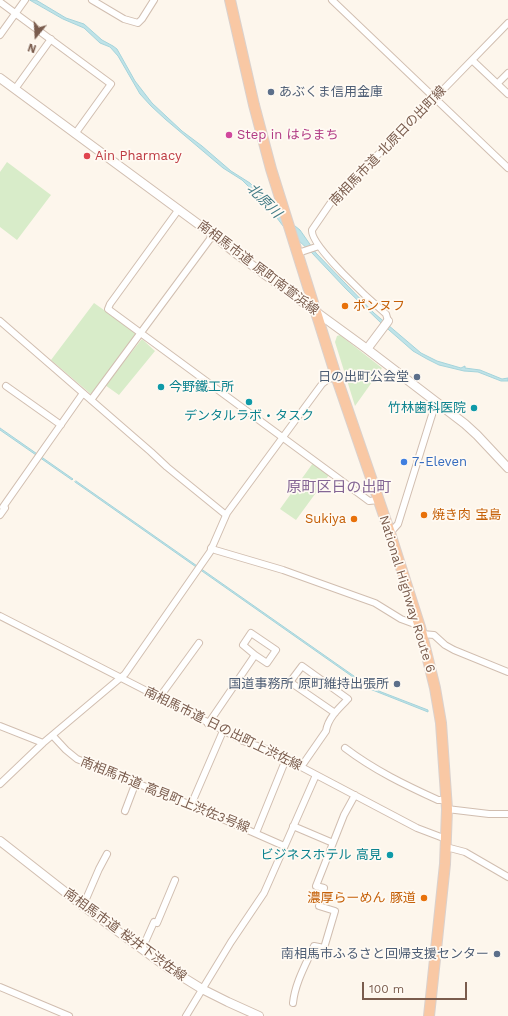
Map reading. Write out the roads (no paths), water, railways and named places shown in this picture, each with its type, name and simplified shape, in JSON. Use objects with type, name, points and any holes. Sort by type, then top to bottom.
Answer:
[{"type":"highway","name":"National Highway Route 6","points":[[230,0],[254,105],[271,169],[336,376],[379,500],[421,630],[435,688],[441,723],[447,804],[446,843],[429,1016]]},
{"type":"street","points":[[0,35],[25,0]]},
{"type":"street","points":[[92,0],[124,19],[138,23],[154,0]]},
{"type":"street","points":[[332,0],[508,168]]},
{"type":"street","points":[[0,2],[111,84],[75,134]]},
{"type":"street","name":"南相馬市道 北原日の出町線","points":[[367,349],[388,321],[386,314],[317,247],[312,230],[334,198],[436,98],[508,23]]},
{"type":"street","points":[[15,89],[51,39]]},
{"type":"street","points":[[472,60],[508,94]]},
{"type":"street","points":[[498,83],[508,73]]},
{"type":"street","name":"南相馬市道 原町南萱浜線","points":[[0,78],[367,349],[473,430],[508,468]]},
{"type":"street","points":[[179,210],[110,304],[108,309],[364,498],[369,501],[379,500]]},
{"type":"street","points":[[91,400],[213,235]]},
{"type":"street","points":[[296,249],[308,250],[317,247]]},
{"type":"street","points":[[0,321],[167,467],[226,515]]},
{"type":"street","points":[[0,784],[43,743],[125,674],[211,548],[226,515],[322,384],[336,376]]},
{"type":"street","points":[[6,386],[61,425]]},
{"type":"street","points":[[0,515],[5,508],[3,507],[81,396],[84,394]]},
{"type":"street","points":[[390,533],[398,524],[436,402]]},
{"type":"street","points":[[211,548],[283,570],[375,603],[421,630],[434,635],[445,646],[508,672]]},
{"type":"street","name":"南相馬市道 日の出町上渋佐線","points":[[0,616],[242,741],[269,750],[469,854],[508,877]]},
{"type":"street","points":[[251,633],[276,650],[267,663],[255,655],[243,645],[251,633]]},
{"type":"street","points":[[159,698],[198,643]]},
{"type":"street","points":[[208,724],[255,655]]},
{"type":"street","points":[[301,767],[326,731],[327,725],[334,713],[348,699],[302,666],[290,682],[334,713]]},
{"type":"street","points":[[0,726],[43,743]]},
{"type":"street","points":[[191,805],[223,730]]},
{"type":"street","name":"南相馬市道 高見町上渋佐3号線","points":[[53,736],[76,759],[191,805],[284,846]]},
{"type":"street","points":[[345,748],[381,772],[447,804],[489,814],[508,814]]},
{"type":"street","points":[[256,833],[286,759]]},
{"type":"street","points":[[186,1016],[264,893],[316,775]]},
{"type":"street","points":[[125,810],[136,782]]},
{"type":"street","points":[[293,1003],[294,994],[298,983],[314,946],[324,948],[335,912],[319,906],[324,888],[316,886],[344,815],[355,795]]},
{"type":"street","points":[[293,826],[332,844]]},
{"type":"street","name":"南相馬市道 桜井下渋佐線","points":[[0,841],[83,906],[142,949],[202,989],[259,1016]]},
{"type":"street","points":[[83,906],[107,854]]},
{"type":"street","points":[[142,949],[175,880]]},
{"type":"street","points":[[0,987],[69,1016]]},
{"type":"water","name":"北原川","points":[[30,0],[36,0],[66,18],[84,24],[102,40],[117,49],[135,81],[152,103],[182,131],[231,171],[250,183],[279,213],[300,230],[316,253],[374,313],[421,353],[437,361],[461,368],[465,366],[465,368],[480,370],[502,379],[508,378],[508,381],[501,381],[478,372],[464,371],[439,365],[413,351],[381,323],[312,253],[283,226],[268,206],[242,180],[223,168],[151,106],[140,94],[118,56],[110,47],[100,43],[84,28],[63,19]]},
{"type":"water","points":[[0,428],[73,479],[72,480],[0,430]]},
{"type":"water","points":[[76,481],[371,688],[428,710],[428,712],[370,689],[75,482]]},
{"type":"place","name":"あぶくま信用金庫","points":[[271,92]]},
{"type":"place","name":"Step in はらまち","points":[[229,135]]},
{"type":"place","name":"Ain Pharmacy","points":[[87,156]]},
{"type":"place","name":"ポンヌフ","points":[[345,306]]},
{"type":"place","name":"日の出町公会堂","points":[[417,377]]},
{"type":"place","name":"今野鐵工所","points":[[161,387]]},
{"type":"place","name":"デンタルラボ・タスク","points":[[249,402]]},
{"type":"place","name":"竹林歯科医院","points":[[474,408]]},
{"type":"place","name":"7-Eleven","points":[[404,462]]},
{"type":"place","name":"焼き肉 宝島","points":[[424,515]]},
{"type":"place","name":"Sukiya","points":[[354,519]]},
{"type":"place","name":"国道事務所 原町維持出張所","points":[[397,684]]},
{"type":"place","name":"ビジネスホテル 高見","points":[[390,855]]},
{"type":"place","name":"濃厚らーめん 豚道","points":[[424,898]]},
{"type":"place","name":"南相馬市ふるさと回帰支援センター","points":[[497,954]]},
{"type":"district","name":"原町区日の出町","points":[[339,488]]}]
